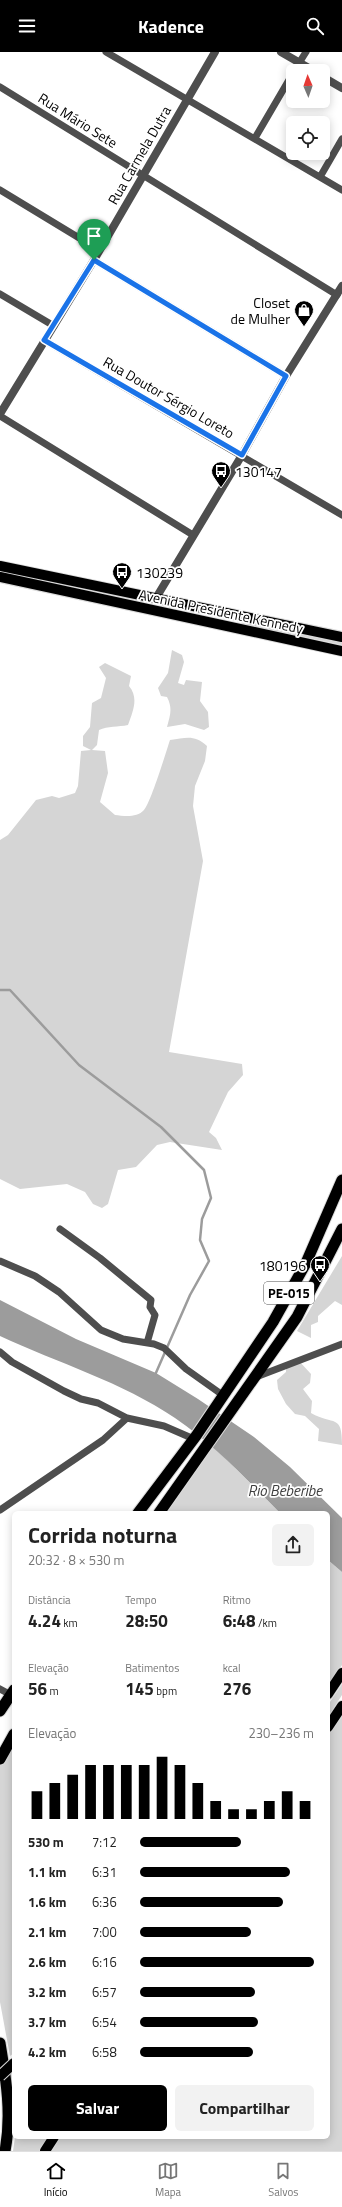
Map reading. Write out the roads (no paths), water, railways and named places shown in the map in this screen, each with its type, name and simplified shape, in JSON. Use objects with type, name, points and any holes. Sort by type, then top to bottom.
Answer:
[{"type":"highway","name":"PE-015","points":[[140,1511],[195,1438],[273,1322],[306,1263],[342,1180]]},
{"type":"highway","name":"PE-015","points":[[160,1511],[297,1317],[322,1272],[342,1229]]},
{"type":"highway","points":[[0,1711],[12,1695]]},
{"type":"highway","points":[[0,1759],[12,1738]]},
{"type":"highway","points":[[0,2043],[7,2085],[8,2136],[5,2151]]},
{"type":"main road","name":"Avenida Presidente Kennedy","points":[[0,566],[342,638]]},
{"type":"main road","name":"Avenida Presidente Kennedy","points":[[0,577],[342,651]]},
{"type":"main road","points":[[330,1691],[342,1673]]},
{"type":"main road","points":[[330,1724],[342,1706]]},
{"type":"main road","points":[[0,2076],[12,2065]]},
{"type":"main road","points":[[45,2151],[53,2139]]},
{"type":"street","points":[[106,52],[342,190]]},
{"type":"street","name":"Rua Carmela Dutra","points":[[0,415],[44,340],[94,260],[215,52]]},
{"type":"street","points":[[281,52],[302,64]]},
{"type":"street","points":[[299,62],[306,52]]},
{"type":"street","points":[[330,80],[342,88]]},
{"type":"street","points":[[255,138],[286,86]]},
{"type":"street","name":"Rua Mário Sete","points":[[0,87],[336,295]]},
{"type":"street","points":[[320,177],[342,139]]},
{"type":"street","points":[[0,190],[99,250]]},
{"type":"street","points":[[94,260],[286,376]]},
{"type":"street","points":[[156,598],[193,534],[242,455],[286,376],[342,286]]},
{"type":"street","points":[[0,294],[54,326]]},
{"type":"street","name":"Rua Doutor Sérgio Loreto","points":[[44,340],[342,515]]},
{"type":"street","points":[[0,415],[193,534]]},
{"type":"street","points":[[60,1230],[100,1258],[151,1300],[150,1307],[155,1315],[147,1343]]},
{"type":"street","points":[[0,1261],[35,1276],[60,1292],[101,1330],[123,1338],[147,1343],[167,1350],[186,1369],[223,1397]]},
{"type":"street","points":[[254,1378],[342,1344]]},
{"type":"street","points":[[0,1352],[12,1362],[81,1399],[98,1403],[127,1418],[164,1426],[195,1438]]},
{"type":"street","points":[[0,1510],[103,1440],[127,1418]]},
{"type":"street","points":[[0,1689],[12,1694]]},
{"type":"water","name":"Rio Beberibe","points":[[0,1300],[76,1339],[156,1373],[254,1437],[290,1467],[342,1518],[342,1572],[330,1562],[330,1511],[278,1511],[204,1439],[155,1405],[112,1383],[0,1336]]},
{"type":"waterway","points":[[0,990],[10,990],[79,1065],[161,1127],[204,1170],[211,1198],[202,1219],[200,1240],[209,1261],[190,1295],[155,1375]]},
{"type":"place","name":"Closet de Mulher","points":[[304,327]]},
{"type":"place","name":"130147","points":[[221,488]]},
{"type":"place","name":"130239","points":[[122,589]]},
{"type":"place","name":"180196","points":[[320,1282]]}]
